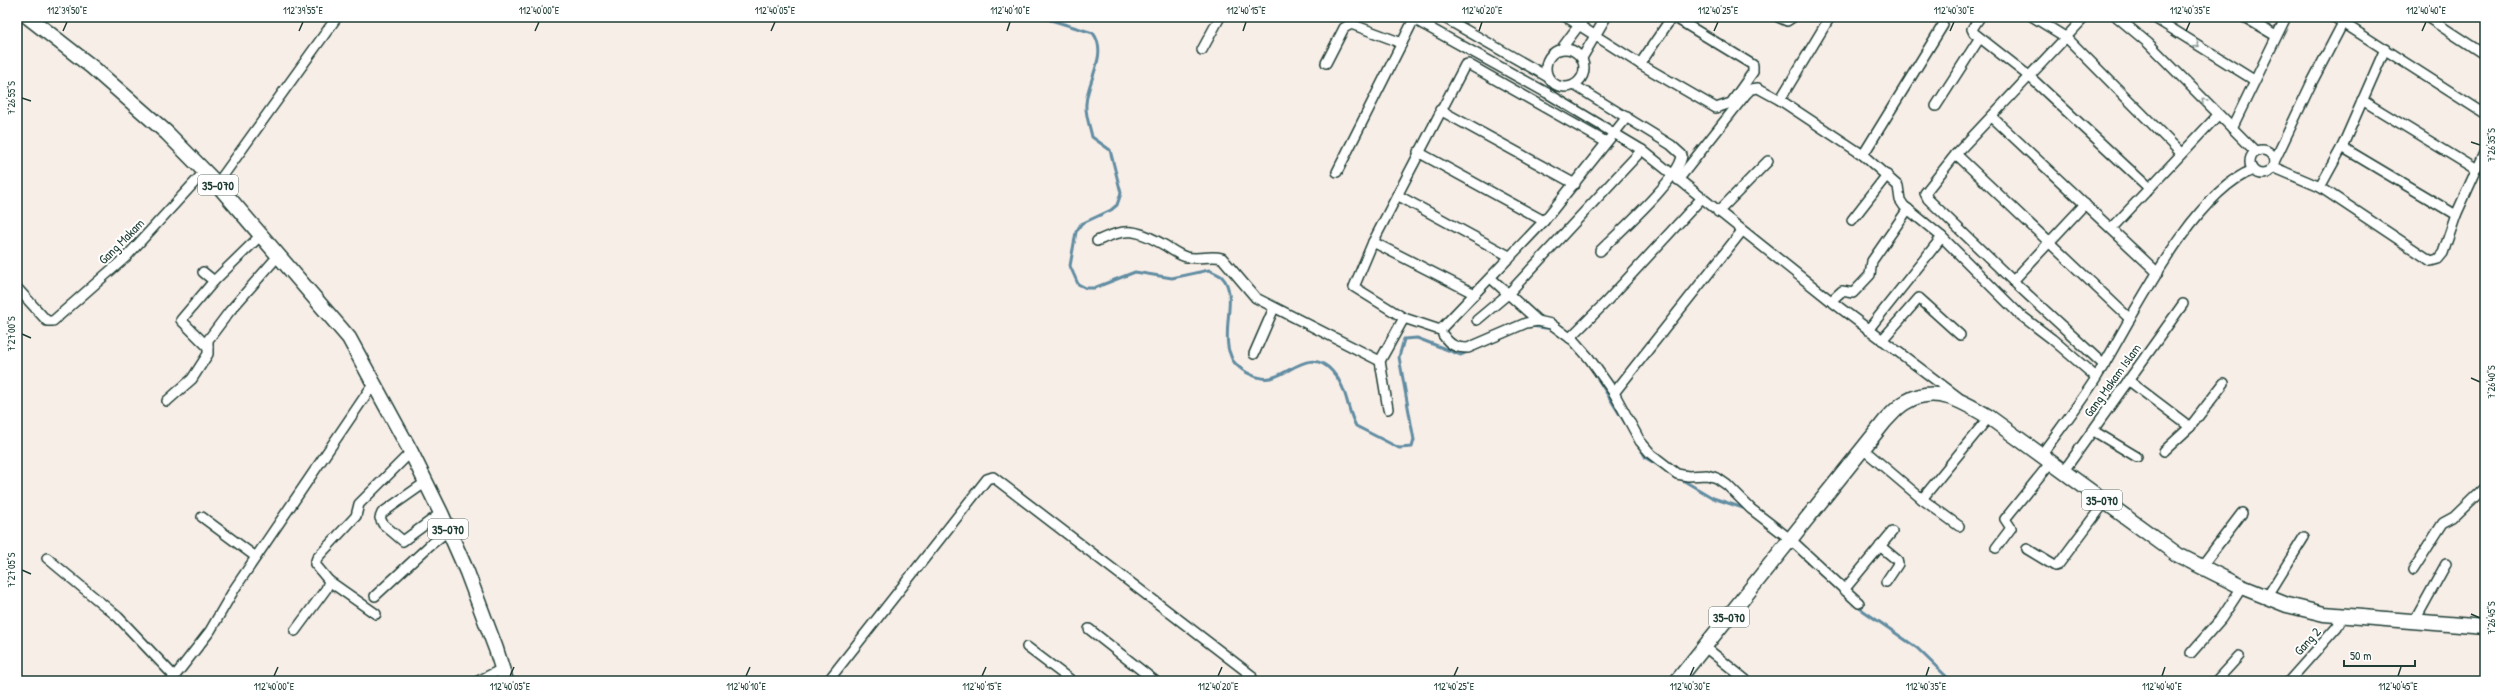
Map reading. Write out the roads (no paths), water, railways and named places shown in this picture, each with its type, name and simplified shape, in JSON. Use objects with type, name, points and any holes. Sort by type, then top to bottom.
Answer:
[{"type":"main road","name":"35-070","points":[[28,17],[68,47],[152,118],[217,184],[349,338],[411,452],[449,530],[467,572],[504,675]]},
{"type":"main road","name":"35-070","points":[[1677,681],[1885,421],[1905,402],[1921,395],[1937,393],[1964,401],[1989,417],[2178,555],[2242,587],[2287,605],[2342,617],[2485,627]]},
{"type":"street","points":[[217,184],[337,17]]},
{"type":"street","points":[[1202,50],[1220,17]]},
{"type":"street","points":[[1566,17],[1640,64],[1716,108],[1724,107],[1731,103],[1753,72],[1753,65],[1673,17],[1640,64]]},
{"type":"street","points":[[1548,93],[1551,80],[1546,70],[1550,56],[1562,48],[1585,17]]},
{"type":"street","points":[[1441,34],[1446,19],[1551,80],[1567,87],[1574,85],[1583,73],[1582,58],[1606,17]]},
{"type":"street","points":[[1778,17],[1787,21],[1793,17]]},
{"type":"street","points":[[1780,100],[1830,17]]},
{"type":"street","points":[[1980,17],[1972,29],[1979,39],[2030,77],[2148,187]]},
{"type":"street","points":[[2033,17],[2067,38],[2181,153]]},
{"type":"street","points":[[2085,17],[2067,38],[1956,154],[1925,193],[1928,200],[2013,282],[2104,365]]},
{"type":"street","points":[[2117,17],[2148,43],[2256,152]]},
{"type":"street","points":[[2152,17],[2254,80]]},
{"type":"street","points":[[2244,17],[2276,36]]},
{"type":"street","points":[[2232,128],[2254,80],[2286,17]]},
{"type":"street","points":[[2334,17],[2345,20],[2386,49],[2485,114]]},
{"type":"street","points":[[2427,17],[2485,55]]},
{"type":"street","points":[[1336,172],[1402,43],[1412,18],[1548,93],[1642,150],[1701,199],[1868,330],[1964,401]]},
{"type":"street","points":[[1996,548],[2011,528],[2005,519],[2046,459],[2158,273],[2189,226],[2212,197],[2240,174],[2253,170],[2263,174],[2270,171],[2345,20]]},
{"type":"street","points":[[1326,63],[1344,28],[1351,24],[1402,43]]},
{"type":"street","points":[[1863,156],[1943,25]]},
{"type":"street","points":[[1936,106],[1979,39]]},
{"type":"street","points":[[1562,48],[1577,53],[1582,58]]},
{"type":"street","points":[[2320,187],[2342,147],[2386,49]]},
{"type":"street","points":[[1606,142],[1468,64],[1463,67],[1418,152],[1373,242],[1354,287],[1404,318],[1440,330],[1511,258],[1544,221],[1627,117]]},
{"type":"street","points":[[1574,85],[1627,117],[1682,154],[1682,160],[1676,178]]},
{"type":"street","points":[[1600,251],[1676,178],[1751,89],[1758,88],[1780,100],[1863,156],[1887,175],[1898,186],[1900,200],[1908,209],[1942,237],[2018,314],[2052,339],[2096,378]]},
{"type":"street","points":[[2362,100],[2475,169]]},
{"type":"street","points":[[1440,110],[1575,184]]},
{"type":"street","points":[[2112,228],[2148,187],[2218,115]]},
{"type":"street","points":[[1992,117],[2112,228],[2158,273]]},
{"type":"street","points":[[2342,147],[2456,215]]},
{"type":"street","points":[[1477,320],[1508,294],[1642,150]]},
{"type":"street","points":[[2256,152],[2266,151],[2273,157],[2274,164]]},
{"type":"street","points":[[2274,164],[2320,187],[2431,262],[2438,260],[2443,253],[2456,215],[2475,169],[2485,151]]},
{"type":"street","points":[[1418,152],[1544,221]]},
{"type":"street","points":[[2253,170],[2251,160],[2256,152]]},
{"type":"street","points":[[1956,154],[2051,241],[2130,319]]},
{"type":"street","points":[[1718,212],[1768,161]]},
{"type":"street","name":"Gang Makam","points":[[17,288],[49,322],[52,321],[128,256],[205,171]]},
{"type":"street","points":[[1852,220],[1887,175]]},
{"type":"street","points":[[1397,195],[1511,258]]},
{"type":"street","points":[[1570,338],[1701,199]]},
{"type":"street","points":[[2013,282],[2085,204]]},
{"type":"street","points":[[1831,301],[1842,291],[1853,293],[1870,275],[1872,271],[1872,261],[1908,209]]},
{"type":"street","points":[[1097,241],[1118,231],[1131,231],[1151,238],[1183,256],[1196,259],[1214,256],[1222,258],[1229,263],[1244,286],[1256,298],[1380,361]]},
{"type":"street","points":[[1614,393],[1742,231]]},
{"type":"street","points":[[208,346],[181,320],[214,281],[261,235]]},
{"type":"street","points":[[1868,330],[1942,237]]},
{"type":"street","points":[[1373,242],[1475,294]]},
{"type":"street","points":[[167,401],[192,379],[208,354],[208,340],[229,312],[278,256]]},
{"type":"street","points":[[203,272],[214,281]]},
{"type":"street","points":[[1494,281],[1538,322]]},
{"type":"street","points":[[1882,340],[1919,298],[1960,335]]},
{"type":"street","name":"Gang Makam Islam","points":[[2063,472],[2183,304]]},
{"type":"street","points":[[1254,354],[1274,308]]},
{"type":"street","points":[[1388,408],[1380,361],[1404,318]]},
{"type":"street","points":[[1443,335],[1452,345],[1458,348],[1468,348],[1526,323],[1538,322],[1551,324],[1570,338],[1589,358],[1614,393],[1640,440],[1651,454],[1677,474],[1717,478],[1727,485],[1786,544],[1844,590],[1859,604]]},
{"type":"street","points":[[2128,380],[2190,427]]},
{"type":"street","points":[[2164,451],[2190,427],[2224,383]]},
{"type":"street","points":[[47,558],[118,617],[173,679],[208,634],[256,557],[374,384]]},
{"type":"street","points":[[1922,499],[1989,417]]},
{"type":"street","points":[[2092,430],[2137,457]]},
{"type":"street","points":[[1863,449],[1922,499],[1959,526]]},
{"type":"street","points":[[376,614],[329,581],[315,564],[316,558],[356,516],[359,504],[411,452]]},
{"type":"street","points":[[828,681],[987,479],[993,477],[1251,675],[1253,681]]},
{"type":"street","points":[[426,482],[382,513],[380,518],[383,524],[403,541],[441,513]]},
{"type":"street","points":[[2413,570],[2439,528],[2485,487]]},
{"type":"street","points":[[2027,549],[2055,566],[2058,565],[2105,502]]},
{"type":"street","points":[[2201,567],[2242,513]]},
{"type":"street","points":[[202,517],[256,557]]},
{"type":"street","points":[[375,596],[429,546],[449,530]]},
{"type":"street","points":[[1844,590],[1892,532]]},
{"type":"street","points":[[2267,597],[2304,537]]},
{"type":"street","points":[[1880,546],[1897,560],[1898,564],[1886,582]]},
{"type":"street","points":[[2414,622],[2446,564]]},
{"type":"street","points":[[294,631],[326,589],[329,581]]},
{"type":"street","points":[[2191,653],[2221,619],[2242,587]]},
{"type":"street","name":"Gang 2","points":[[2289,681],[2337,628],[2342,617]]},
{"type":"street","points":[[1089,629],[1155,681]]},
{"type":"street","points":[[1027,647],[1072,681]]},
{"type":"street","points":[[1705,647],[1747,681]]},
{"type":"street","points":[[2216,681],[2239,656]]},
{"type":"street","points":[[478,681],[504,675]]},
{"type":"street","points":[[17,677],[20,681]]},
{"type":"waterway","points":[[1041,17],[1093,33],[1097,41],[1099,50],[1098,58],[1087,95],[1086,112],[1092,137],[1110,150],[1121,193],[1117,205],[1111,210],[1081,224],[1076,232],[1070,266],[1078,284],[1086,288],[1094,288],[1135,272],[1172,278],[1209,270],[1217,274],[1222,277],[1227,284],[1229,292],[1227,342],[1233,361],[1237,366],[1252,375],[1269,378],[1310,361],[1325,365],[1332,371],[1341,384],[1356,426],[1399,448],[1412,447],[1414,440],[1399,357],[1404,339],[1417,338],[1461,355],[1470,351]]},
{"type":"waterway","points":[[1531,326],[1553,329]]},
{"type":"waterway","points":[[1590,366],[1625,423]]},
{"type":"waterway","points":[[1639,446],[1646,458],[1661,467]]},
{"type":"waterway","points":[[1679,478],[1713,498],[1746,509]]},
{"type":"waterway","points":[[1805,559],[1846,597]]},
{"type":"waterway","points":[[1855,605],[1917,648],[1951,681]]}]
